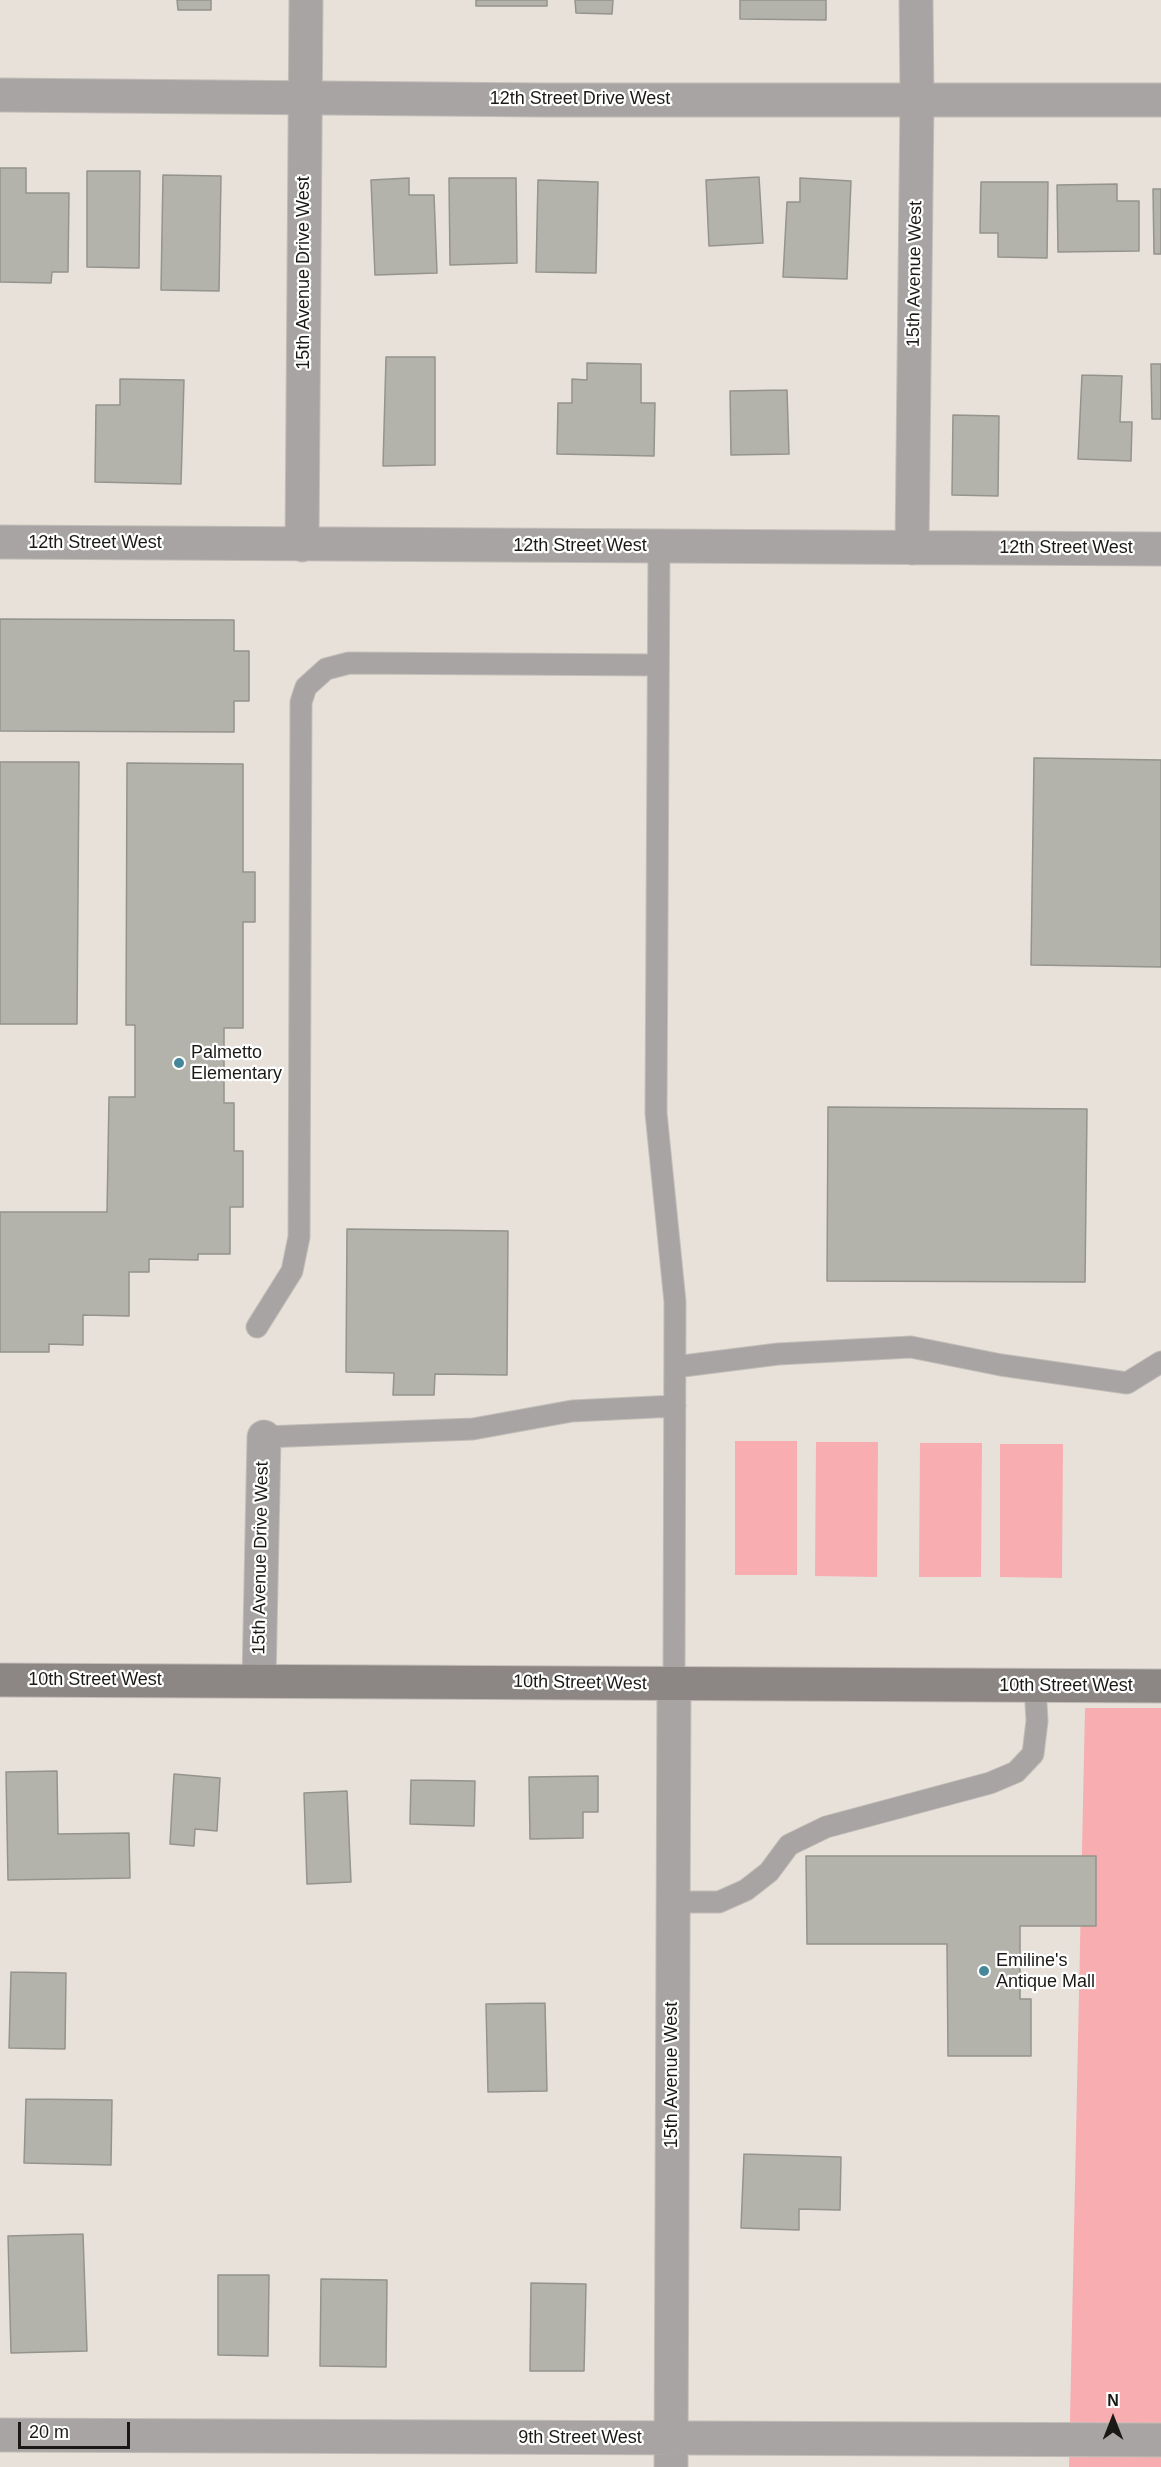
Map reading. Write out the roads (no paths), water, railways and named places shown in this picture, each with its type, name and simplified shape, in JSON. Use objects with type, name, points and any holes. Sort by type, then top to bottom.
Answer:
[{"type":"street","name":"15th Avenue Drive West","points":[[302,545],[306,0]]},
{"type":"street","name":"15th Avenue West","points":[[912,548],[916,0]]},
{"type":"street","name":"12th Street Drive West","points":[[0,95],[543,100],[1161,100]]},
{"type":"street","name":"12th Street West","points":[[0,542],[1161,549]]},
{"type":"street","name":"15th Avenue Drive West","points":[[259,1680],[264,1437]]},
{"type":"street","name":"10th Street West","points":[[0,1680],[1161,1686]]},
{"type":"street","name":"15th Avenue West","points":[[671,2453],[674,1684]]},
{"type":"street","name":"9th Street West","points":[[0,2435],[671,2453],[1161,2440]]},
{"type":"lane","points":[[659,547],[656,1113],[675,1302],[674,1684]]},
{"type":"lane","points":[[257,1327],[292,1271],[299,1238],[301,702],[306,687],[326,669],[349,663],[658,665]]},
{"type":"lane","points":[[675,1367],[778,1354],[911,1347],[1001,1365],[1127,1383],[1161,1362]]},
{"type":"lane","points":[[264,1437],[473,1429],[572,1411],[675,1406]]},
{"type":"lane","points":[[673,1902],[719,1902],[746,1890],[769,1872],[789,1845],[826,1827],[990,1783],[1016,1772],[1033,1754],[1037,1721],[1035,1686]]},
{"type":"place","name":"Palmetto Elementary","points":[[179,1063]]},
{"type":"place","name":"Emiline's Antique Mall","points":[[984,1971]]}]
